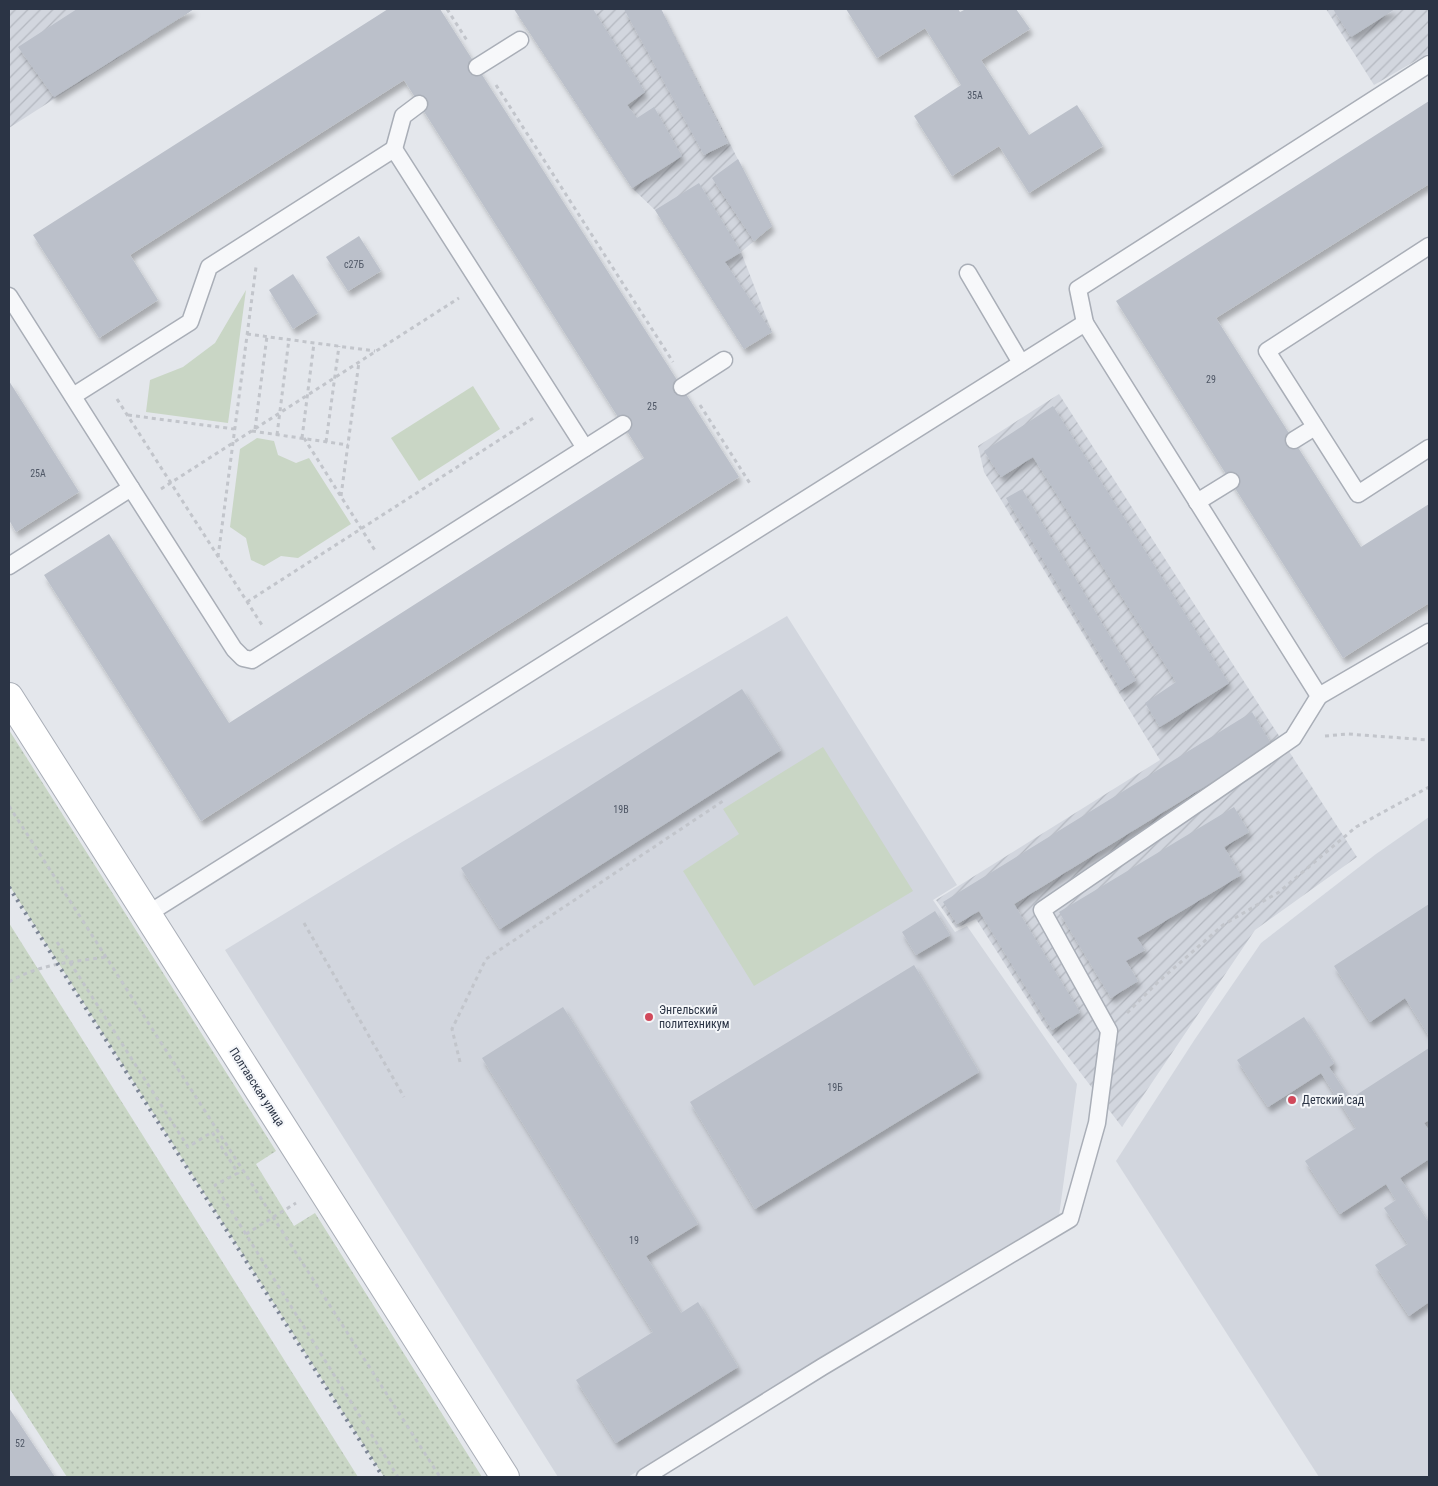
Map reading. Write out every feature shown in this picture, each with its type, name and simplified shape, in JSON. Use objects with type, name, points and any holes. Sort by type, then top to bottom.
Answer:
[{"type":"street","name":"Полтавская улица","points":[[9,697],[146,915],[506,1477]]},
{"type":"lane","points":[[480,65],[520,40]]},
{"type":"lane","points":[[1319,696],[1085,323],[1078,289],[1429,64]]},
{"type":"lane","points":[[73,396],[190,322],[209,267],[394,148],[403,116],[419,104]]},
{"type":"lane","points":[[394,148],[585,448]]},
{"type":"lane","points":[[1429,246],[1267,351],[1358,494],[1429,448]]},
{"type":"lane","points":[[968,273],[1021,363]]},
{"type":"lane","points":[[9,296],[234,649],[243,658],[252,660],[276,647],[623,424]]},
{"type":"lane","points":[[146,915],[1085,323]]},
{"type":"lane","points":[[684,385],[724,360]]},
{"type":"lane","points":[[1294,440],[1315,427]]},
{"type":"lane","points":[[1198,502],[1231,481]]},
{"type":"lane","points":[[9,566],[131,488]]},
{"type":"lane","points":[[645,1477],[822,1367],[1070,1219],[1097,1123],[1109,1031],[1042,910],[1293,738],[1319,696],[1429,632]]},
{"type":"path","points":[[447,9],[480,65],[684,385],[751,485]]},
{"type":"path","points":[[218,556],[260,234]]},
{"type":"path","points":[[140,502],[481,284]]},
{"type":"path","points":[[247,334],[377,351]]},
{"type":"path","points":[[255,429],[268,336]]},
{"type":"path","points":[[277,435],[290,339]]},
{"type":"path","points":[[314,343],[303,438],[390,574]]},
{"type":"path","points":[[326,442],[339,346]]},
{"type":"path","points":[[341,497],[358,362]]},
{"type":"path","points":[[103,377],[276,647]]},
{"type":"path","points":[[247,602],[557,403]]},
{"type":"path","points":[[127,415],[234,429]]},
{"type":"path","points":[[251,431],[348,445]]},
{"type":"path","points":[[1293,738],[1348,734],[1429,740]]},
{"type":"path","points":[[1109,1031],[1158,982],[1223,925],[1279,892],[1356,826],[1429,787]]},
{"type":"path","points":[[460,1062],[452,1029],[486,959],[723,801]]},
{"type":"path","points":[[9,806],[440,1477]]},
{"type":"path","points":[[304,924],[404,1098]]},
{"type":"path","points":[[56,942],[188,1146],[212,1132],[238,1173],[215,1185],[398,1477]]},
{"type":"path","points":[[9,982],[26,972],[69,962],[106,957]]},
{"type":"path","points":[[246,1234],[273,1217]]},
{"type":"shaded area","points":[[9,9],[194,9],[9,128]]},
{"type":"shaded area","points":[[514,9],[661,9],[772,226],[741,252],[772,332],[744,349],[655,210],[632,188]]},
{"type":"shaded area","points":[[1326,9],[1429,9],[1429,53],[1374,85]]},
{"type":"shaded area","points":[[1059,394],[1357,857],[1255,930],[1122,1127],[1044,1025],[976,919],[956,928],[936,900],[1160,760],[984,472],[978,446]]},
{"type":"shaded area","name":"Энгельский политехникум","points":[[787,616],[957,885],[933,900],[955,932],[967,926],[1077,1084],[1059,1216],[628,1477],[558,1477],[225,950],[402,842]]},
{"type":"shaded area","name":"Детский сад","points":[[1429,817],[1429,1477],[1319,1477],[1116,1161],[1195,1039],[1261,943],[1376,854]]},
{"type":"green space","points":[[246,290],[228,423],[146,412],[150,380],[183,367],[215,343]]},
{"type":"green space","points":[[473,386],[500,429],[419,481],[391,438]]},
{"type":"green space","points":[[257,438],[274,441],[278,455],[296,463],[309,458],[351,524],[298,558],[281,556],[264,566],[251,560],[246,538],[230,527],[240,449]]},
{"type":"green space","points":[[9,730],[276,1151],[256,1164],[294,1226],[315,1213],[482,1477],[384,1477],[9,885]]},
{"type":"green space","points":[[823,747],[913,891],[754,986],[683,871],[739,834],[723,809]]},
{"type":"green space","points":[[9,923],[358,1477],[67,1477],[9,1388]]},
{"type":"building","points":[[77,9],[194,9],[54,97],[18,47]]},
{"type":"building","points":[[388,9],[440,9],[739,477],[201,821],[44,575],[109,534],[229,723],[644,458],[404,80],[130,255],[158,300],[99,338],[33,235]]},
{"type":"building","points":[[514,9],[593,9],[645,92],[627,105],[637,118],[654,107],[682,156],[632,188]]},
{"type":"building","points":[[624,9],[661,9],[728,143],[704,155]]},
{"type":"building","points":[[846,9],[958,9],[960,12],[966,9],[1016,9],[1030,29],[981,60],[1029,135],[1077,105],[1103,146],[1029,193],[999,146],[952,176],[914,116],[961,85],[925,28],[877,58]]},
{"type":"building","points":[[1333,9],[1395,9],[1351,37]]},
{"type":"building","points":[[1429,101],[1429,184],[1216,318],[1361,547],[1429,504],[1429,603],[1343,658],[1116,301]]},
{"type":"building","points":[[738,159],[772,226],[754,241],[712,178]]},
{"type":"building","points":[[699,183],[741,252],[725,262],[772,332],[744,349],[655,210]]},
{"type":"building","points":[[359,236],[381,271],[348,291],[326,257]]},
{"type":"building","points":[[293,274],[318,313],[293,329],[269,290]]},
{"type":"building","points":[[9,381],[79,492],[16,532],[9,520]]},
{"type":"building","points":[[1053,406],[1229,683],[1160,727],[1145,703],[1176,682],[1033,457],[1001,477],[984,451]]},
{"type":"building","points":[[1022,489],[1136,680],[1121,690],[1006,498]]},
{"type":"building","points":[[742,689],[781,750],[500,929],[461,868]]},
{"type":"building","points":[[1252,712],[1272,745],[1014,904],[1080,1012],[1052,1030],[979,911],[957,924],[943,902]]},
{"type":"building","points":[[1234,807],[1249,832],[1224,847],[1241,875],[1137,938],[1145,950],[1126,961],[1138,981],[1111,998],[1059,912]]},
{"type":"building","points":[[1429,904],[1429,1036],[1405,998],[1370,1022],[1334,966]]},
{"type":"building","points":[[935,911],[950,935],[916,955],[902,932]]},
{"type":"building","points":[[914,965],[979,1072],[755,1209],[690,1102]]},
{"type":"building","points":[[563,1007],[698,1224],[646,1256],[681,1313],[698,1302],[738,1367],[616,1443],[576,1380],[653,1332],[482,1058]]},
{"type":"building","points":[[1304,1017],[1334,1063],[1329,1067],[1350,1099],[1429,1048],[1429,1120],[1424,1123],[1429,1131],[1429,1159],[1400,1178],[1429,1223],[1429,1302],[1409,1316],[1375,1265],[1408,1244],[1384,1208],[1396,1200],[1386,1184],[1340,1214],[1305,1161],[1356,1128],[1321,1073],[1268,1107],[1237,1060]]},
{"type":"building","points":[[9,1408],[55,1477],[9,1477]]},
{"type":"railway","points":[[9,887],[383,1477]]},
{"type":"place","name":"Энгельский политехникум","points":[[649,1017]]},
{"type":"place","name":"Детский сад","points":[[1292,1100]]}]
